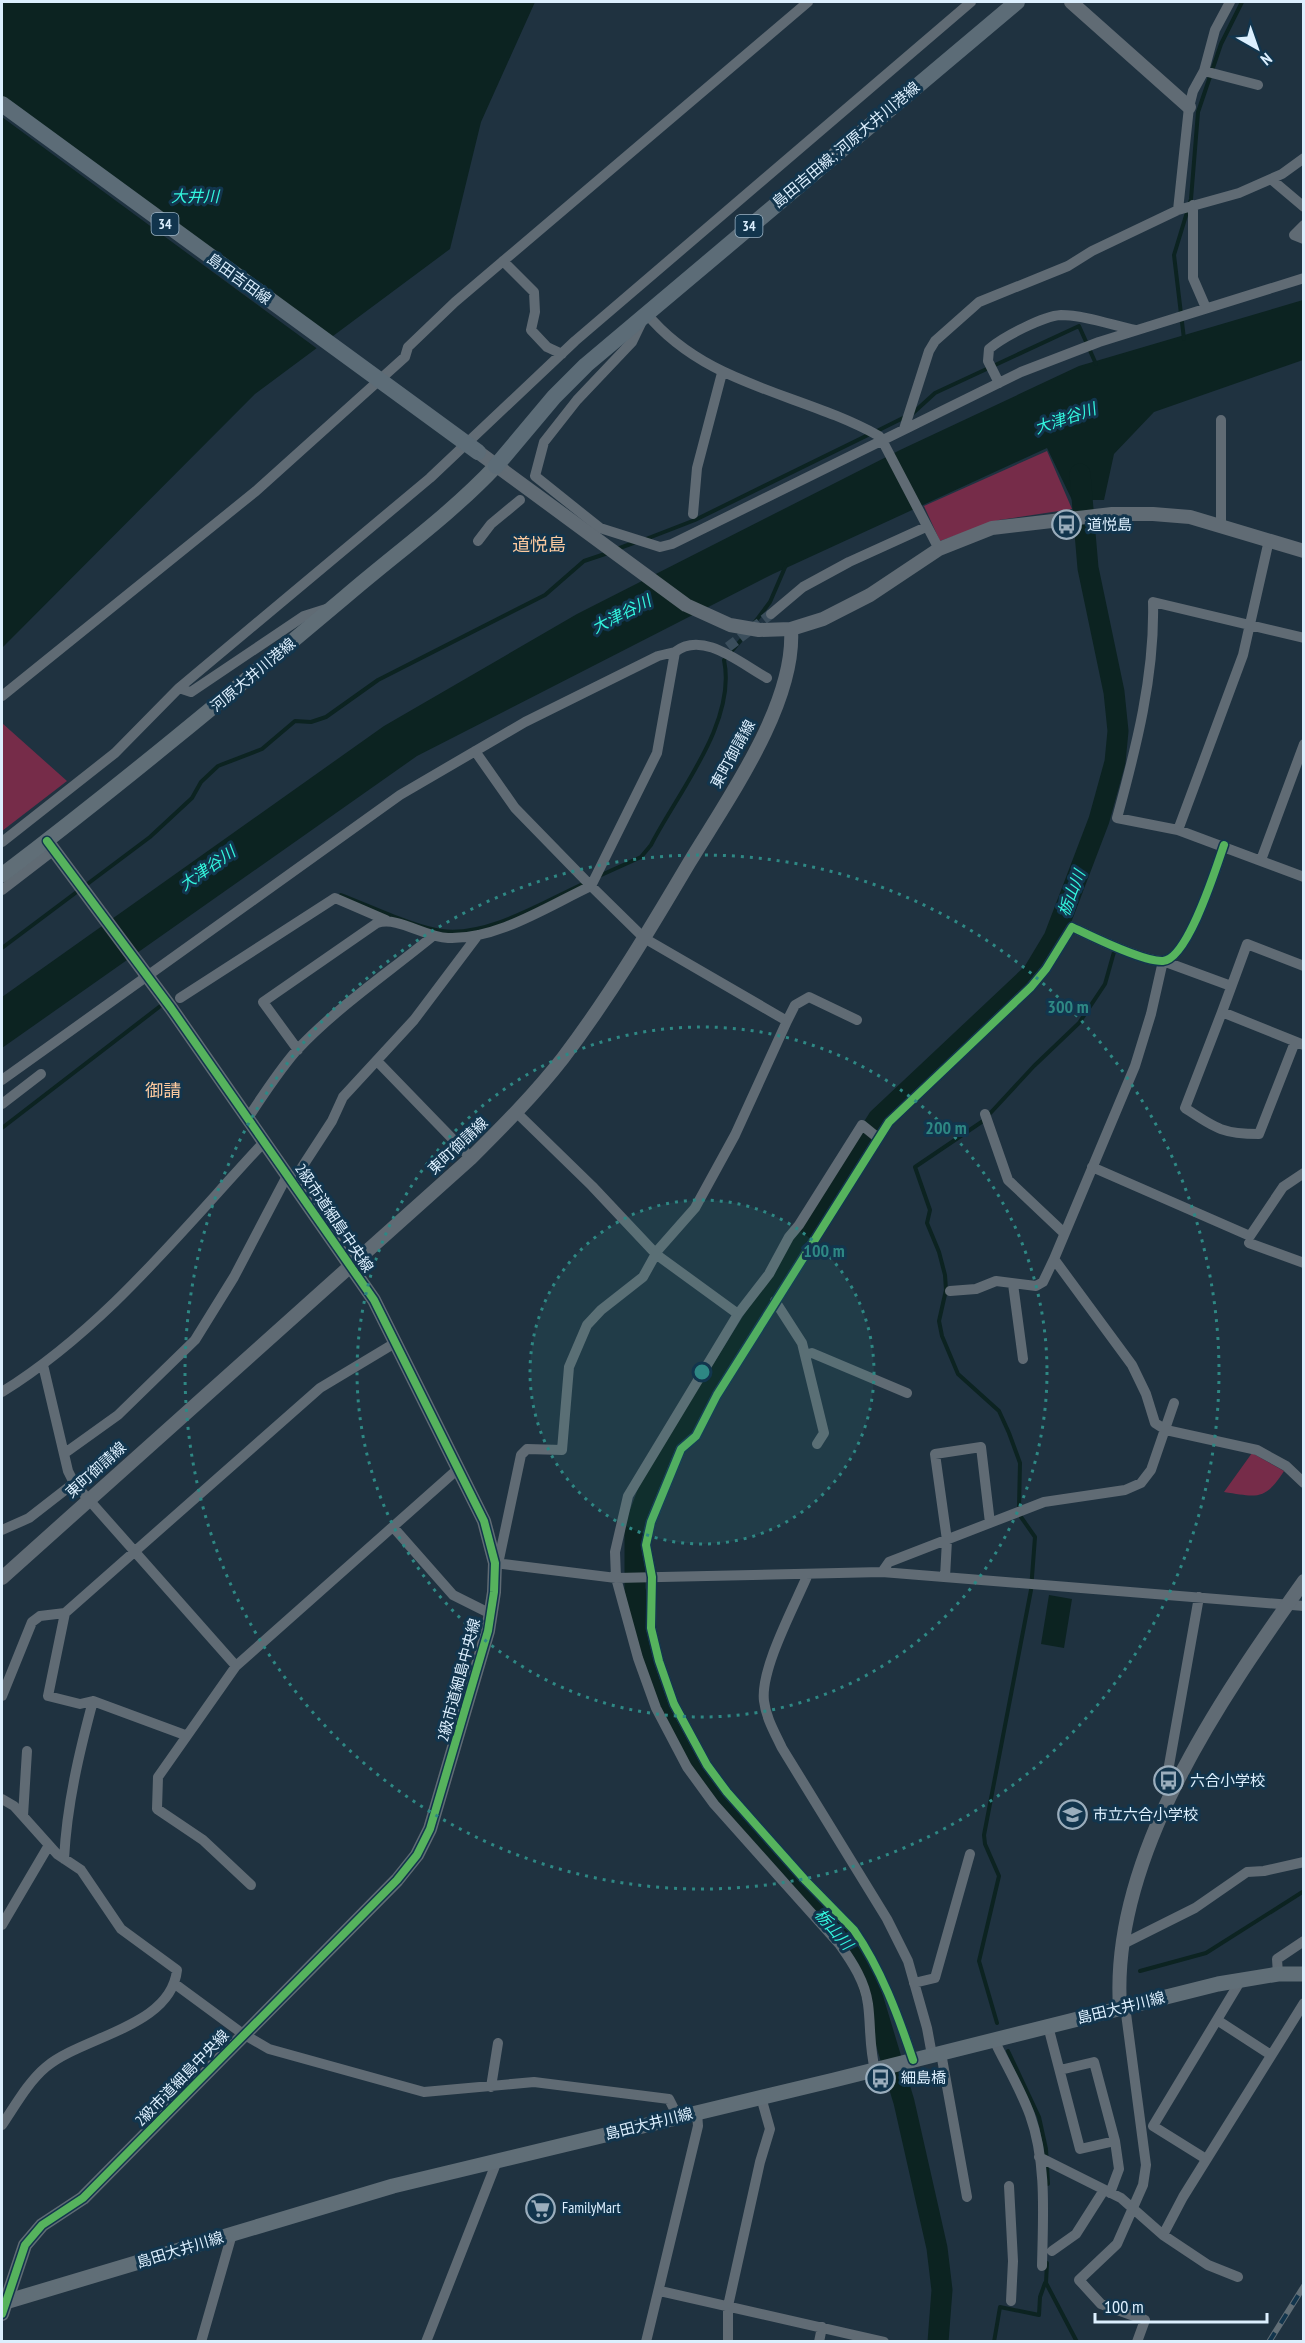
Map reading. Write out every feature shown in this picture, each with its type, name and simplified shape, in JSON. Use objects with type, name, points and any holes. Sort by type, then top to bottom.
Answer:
[{"type":"main road","name":"島田吉田線; 河原大井川港線","points":[[496,466],[554,397],[645,313],[1017,2]]},
{"type":"main road","name":"島田吉田線","points":[[2,104],[478,452]]},
{"type":"main road","name":"河原大井川港線","points":[[2,875],[50,845],[332,607],[435,525],[496,466]]},
{"type":"main road","name":"島田大井川線","points":[[3,2307],[232,2234],[393,2186],[910,2061],[1123,2006],[1242,1980],[1278,1974],[1304,1974]]},
{"type":"street","points":[[2,696],[256,491],[405,357],[408,347],[503,261],[807,2]]},
{"type":"street","points":[[2,842],[114,753],[178,688],[430,478],[561,354],[970,2]]},
{"type":"street","points":[[1071,2],[1189,107]]},
{"type":"street","points":[[1178,210],[1189,107],[1193,92],[1204,71],[1215,30],[1230,2]]},
{"type":"street","points":[[1204,71],[1258,85]]},
{"type":"street","points":[[904,429],[928,351],[935,341],[979,302],[1068,266],[1092,251],[1178,210],[1239,193],[1282,174],[1304,158]]},
{"type":"street","points":[[1270,179],[1304,207]]},
{"type":"street","points":[[1193,206],[1193,278],[1206,308]]},
{"type":"street","points":[[1304,225],[1294,235],[1304,239]]},
{"type":"street","points":[[503,261],[534,292],[535,312],[531,330],[548,347],[561,354]]},
{"type":"street","points":[[939,549],[882,440],[866,429],[722,373],[661,332],[645,313],[632,342],[577,400],[544,442],[535,476],[600,528],[660,547],[672,544],[882,440],[904,429],[999,383],[1020,372],[1136,330],[1304,278]]},
{"type":"street","points":[[999,383],[988,361],[989,349],[998,342],[1050,317],[1063,315],[1136,330]]},
{"type":"street","points":[[693,514],[697,468],[722,373]]},
{"type":"street","points":[[1221,420],[1221,526]]},
{"type":"street","points":[[478,452],[634,568],[698,612],[730,625],[759,630],[791,629],[823,619],[870,595],[939,549],[992,528],[1112,514],[1190,517],[1304,551]]},
{"type":"street","points":[[478,541],[491,524],[520,500]]},
{"type":"street","points":[[771,614],[803,587],[924,523]]},
{"type":"street","points":[[1178,830],[1243,655],[1269,540]]},
{"type":"street","points":[[1304,638],[1153,602],[1154,639],[1149,671],[1136,747],[1117,818],[1178,830],[1224,845],[1304,877]]},
{"type":"street","points":[[178,688],[190,692],[304,616],[332,607]]},
{"type":"street","name":"東町御請線","points":[[2,1578],[471,1158],[517,1113],[563,1058],[644,938],[765,732],[786,679],[791,629]]},
{"type":"street","points":[[2,1080],[400,795],[525,722],[658,656],[675,652],[691,643],[725,649],[767,678]]},
{"type":"street","points":[[180,998],[335,898],[387,920],[433,936],[449,938],[478,935],[503,927],[591,886],[657,753],[675,652]]},
{"type":"street","points":[[1261,860],[1304,744]]},
{"type":"street","points":[[475,751],[515,808],[644,938],[787,1021]]},
{"type":"street","points":[[2,890],[50,845]]},
{"type":"street","name":"2級市道細島中央線","points":[[3,2307],[25,2245],[42,2224],[84,2198],[397,1880],[417,1855],[430,1829],[448,1773],[491,1614],[496,1563],[484,1521],[374,1300],[291,1178],[148,977],[50,845]]},
{"type":"street","points":[[1163,961],[1175,955],[1197,916],[1224,845]]},
{"type":"street","points":[[298,1050],[263,1002],[377,923],[387,920]]},
{"type":"street","points":[[910,2061],[881,1977],[859,1937],[727,1792],[691,1739],[674,1704],[651,1628],[652,1577],[646,1545],[651,1521],[681,1449],[696,1436],[717,1395],[775,1300],[878,1138],[906,1105],[1031,987],[1046,969],[1072,927],[1113,947],[1163,961],[1232,986]]},
{"type":"street","points":[[64,1453],[118,1415],[195,1340],[291,1178],[332,1121],[343,1097],[414,1020],[478,935]]},
{"type":"street","points":[[248,1119],[278,1073],[298,1050],[347,1005],[433,936]]},
{"type":"street","points":[[1222,1012],[1299,1043],[1259,1134],[1231,1134],[1185,1108],[1247,944],[1304,966]]},
{"type":"street","points":[[950,1291],[976,1288],[996,1281],[1036,1286],[1043,1282],[1135,1066],[1151,1014],[1163,961]]},
{"type":"street","points":[[857,1020],[809,998],[795,1005],[735,1135],[695,1208],[657,1254],[643,1277],[601,1310],[584,1331],[569,1367],[562,1450],[528,1449],[521,1455],[496,1563],[616,1578],[882,1572],[1304,1606]]},
{"type":"street","points":[[377,1061],[471,1158]]},
{"type":"street","points":[[2,1104],[41,1074]]},
{"type":"street","points":[[517,1113],[657,1254],[738,1314]]},
{"type":"street","points":[[985,1114],[1008,1180],[1064,1233]]},
{"type":"street","points":[[876,2069],[869,2046],[868,2003],[863,1984],[852,1961],[714,1804],[687,1767],[656,1708],[638,1658],[616,1578],[615,1552],[628,1496],[738,1314],[769,1274],[789,1237],[799,1225],[862,1125],[878,1138]]},
{"type":"street","points":[[2,1392],[43,1365],[117,1301],[264,1141]]},
{"type":"street","points":[[1092,1167],[1250,1236],[1283,1187],[1304,1173]]},
{"type":"street","points":[[1249,1243],[1304,1263]]},
{"type":"street","points":[[1054,1259],[1132,1365],[1146,1394],[1152,1419],[1166,1431],[1257,1450],[1286,1466],[1304,1483]]},
{"type":"street","points":[[769,1274],[786,1283]]},
{"type":"street","points":[[1013,1284],[1023,1359]]},
{"type":"street","points":[[775,1300],[802,1343],[824,1433],[817,1444]]},
{"type":"street","points":[[2,1696],[32,1622],[40,1616],[64,1613],[320,1388],[395,1343]]},
{"type":"street","points":[[805,1355],[812,1353],[908,1393]]},
{"type":"street","points":[[43,1365],[68,1471],[74,1482],[87,1500],[236,1666]]},
{"type":"street","points":[[882,1572],[889,1562],[1044,1502],[1125,1490],[1141,1483],[1151,1470],[1174,1403]]},
{"type":"street","points":[[945,1577],[947,1540],[935,1454],[981,1447],[990,1523]]},
{"type":"street","points":[[251,1885],[203,1840],[157,1809],[158,1777],[185,1735],[236,1666],[459,1468]]},
{"type":"street","points":[[2,1530],[29,1518],[74,1482]]},
{"type":"street","points":[[393,1527],[453,1595],[491,1614]]},
{"type":"street","points":[[808,1574],[764,1677],[766,1708],[770,1724],[782,1748],[887,1919],[908,1961],[936,2054],[968,2197]]},
{"type":"street","points":[[1137,2342],[1145,2320],[1101,2304],[1079,2280],[1117,2244],[1143,2185],[1146,2165],[1118,1978],[1129,1908],[1147,1854],[1189,1757],[1286,1605],[1304,1581]]},
{"type":"street","points":[[1168,1771],[1199,1597]]},
{"type":"street","points":[[64,1613],[48,1696],[80,1704],[93,1701],[185,1735]]},
{"type":"street","points":[[64,1858],[66,1817],[76,1763],[93,1701]]},
{"type":"street","points":[[23,1816],[27,1750]]},
{"type":"street","points":[[2,1799],[14,1806],[49,1845],[81,1870],[121,1929],[177,1970],[176,1984],[158,2007],[93,2044],[74,2049],[47,2065],[36,2076],[2,2125]]},
{"type":"street","points":[[2,1925],[49,1845]]},
{"type":"street","points":[[914,1983],[936,1978],[970,1854]]},
{"type":"street","points":[[1122,1944],[1195,1908],[1247,1872],[1264,1871],[1304,1862]]},
{"type":"street","points":[[1278,1974],[1277,1959],[1304,1941]]},
{"type":"street","points":[[1142,2134],[1153,2126],[1242,1980]]},
{"type":"street","points":[[176,1984],[243,2034],[269,2049],[424,2092],[534,2082],[669,2099],[678,2117]]},
{"type":"street","points":[[1163,2235],[1206,2159],[1304,2003]]},
{"type":"street","points":[[1217,2020],[1271,2055]]},
{"type":"street","points":[[1048,2026],[1080,2149],[1115,2141]]},
{"type":"street","points":[[994,2040],[1030,2116],[1039,2157],[1043,2203],[1042,2266]]},
{"type":"street","points":[[491,2087],[498,2043]]},
{"type":"street","points":[[1052,2251],[1076,2234],[1107,2191],[1119,2169],[1115,2141],[1094,2062],[1060,2070]]},
{"type":"street","points":[[728,2342],[728,2306],[760,2162],[770,2129],[761,2097]]},
{"type":"street","points":[[646,2342],[698,2126],[697,2113]]},
{"type":"street","points":[[1153,2126],[1206,2159]]},
{"type":"street","points":[[1039,2157],[1107,2191],[1132,2207],[1163,2235],[1208,2265],[1238,2277]]},
{"type":"street","points":[[426,2342],[497,2161]]},
{"type":"street","points":[[1009,2186],[1013,2261],[1011,2301]]},
{"type":"street","points":[[201,2342],[232,2234]]},
{"type":"street","points":[[660,2291],[884,2342]]},
{"type":"street","points":[[819,2342],[822,2327]]},
{"type":"shaded area","points":[[1047,451],[1072,509],[999,520],[940,541],[924,506]]},
{"type":"shaded area","points":[[2,723],[67,781],[2,831]]},
{"type":"shaded area","points":[[1252,1453],[1284,1471],[1271,1488],[1259,1495],[1224,1492]]},
{"type":"water","name":"大井川","points":[[2,2],[535,2],[481,122],[450,249],[255,394],[2,648]]},
{"type":"water","name":"大津谷川","points":[[1303,300],[1303,360],[1154,412],[1114,454],[1104,500],[1072,500],[1047,448],[773,574],[417,756],[2,1048],[2,997],[384,726],[577,614],[900,450],[1079,366]]},
{"type":"water","points":[[1049,1595],[1072,1599],[1064,1648],[1041,1644]]},
{"type":"pier","points":[[2,97],[331,341],[319,350],[2,117]]},
{"type":"waterway","points":[[1184,339],[1174,255],[1191,199],[1198,112],[1221,44],[1242,2]]},
{"type":"waterway","points":[[912,414],[935,393],[1079,326],[1096,364]]},
{"type":"waterway","points":[[877,431],[905,417]]},
{"type":"waterway","points":[[646,539],[695,520],[870,434]]},
{"type":"waterway","name":"栃山川","points":[[938,2342],[942,2290],[937,2248],[904,2102],[861,1959],[825,1915],[719,1797],[684,1746],[657,1687],[635,1589],[635,1527],[651,1484],[878,1119],[1033,973],[1054,938],[1099,820],[1115,762],[1118,731],[1114,692],[1088,568],[1080,474]]},
{"type":"waterway","points":[[617,549],[636,542]]},
{"type":"waterway","points":[[2,948],[150,837],[192,798],[201,782],[218,766],[262,749],[295,721],[311,722],[326,717],[378,680],[545,595],[584,561],[608,553]]},
{"type":"waterway","points":[[752,626],[770,602],[786,565]]},
{"type":"waterway","points":[[599,876],[641,857],[651,845],[714,732],[722,708],[726,684],[724,660],[748,632]]},
{"type":"waterway","points":[[341,895],[431,929],[460,931],[478,929],[515,916],[585,883]]},
{"type":"waterway","points":[[1019,1507],[1020,1463],[1009,1433],[999,1411],[958,1374],[942,1336],[939,1321],[946,1290],[945,1275],[939,1252],[927,1223],[930,1210],[915,1167],[983,1121],[1034,1066],[1079,1023],[1105,984],[1114,952]]},
{"type":"waterway","points":[[2,1128],[163,1004]]},
{"type":"waterway","points":[[997,2023],[979,1961],[999,1876],[985,1844],[984,1835],[1031,1590],[1035,1537],[1021,1517]]},
{"type":"waterway","points":[[1140,1971],[1206,1953],[1304,1891]]},
{"type":"waterway","points":[[1008,2051],[1039,2117],[1046,2149],[1048,2184]]},
{"type":"waterway","points":[[1047,2263],[1046,2283],[1077,2342]]},
{"type":"waterway","points":[[994,2342],[1000,2307],[1039,2315],[1040,2297],[1045,2283]]},
{"type":"tunnel","points":[[728,647],[771,614]]},
{"type":"railway","points":[[1269,2342],[1304,2286]]},
{"type":"cycle path","points":[[2,2314],[25,2245],[42,2225],[83,2198],[397,1880],[417,1855],[430,1829],[488,1631],[494,1592],[495,1563],[484,1521],[374,1300],[171,1008],[47,841]]},
{"type":"cycle path","points":[[913,2060],[888,1993],[873,1960],[854,1930],[806,1881],[727,1792],[707,1765],[674,1704],[659,1661],[651,1628],[652,1577],[646,1545],[651,1522],[681,1449],[696,1436],[717,1395],[889,1122],[1031,987],[1046,969],[1072,927],[1117,948],[1143,957],[1163,961],[1172,956],[1182,945],[1200,911],[1224,845]]},
{"type":"place","name":"道悦島","points":[[1066,525]]},
{"type":"place","name":"六合小学校","points":[[1169,1781]]},
{"type":"place","name":"市立六合小学校","points":[[1072,1815]]},
{"type":"place","name":"細島橋","points":[[880,2078]]},
{"type":"place","name":"FamilyMart","points":[[541,2208]]},
{"type":"district","name":"道悦島","points":[[539,545]]},
{"type":"district","name":"御請","points":[[163,1091]]}]
